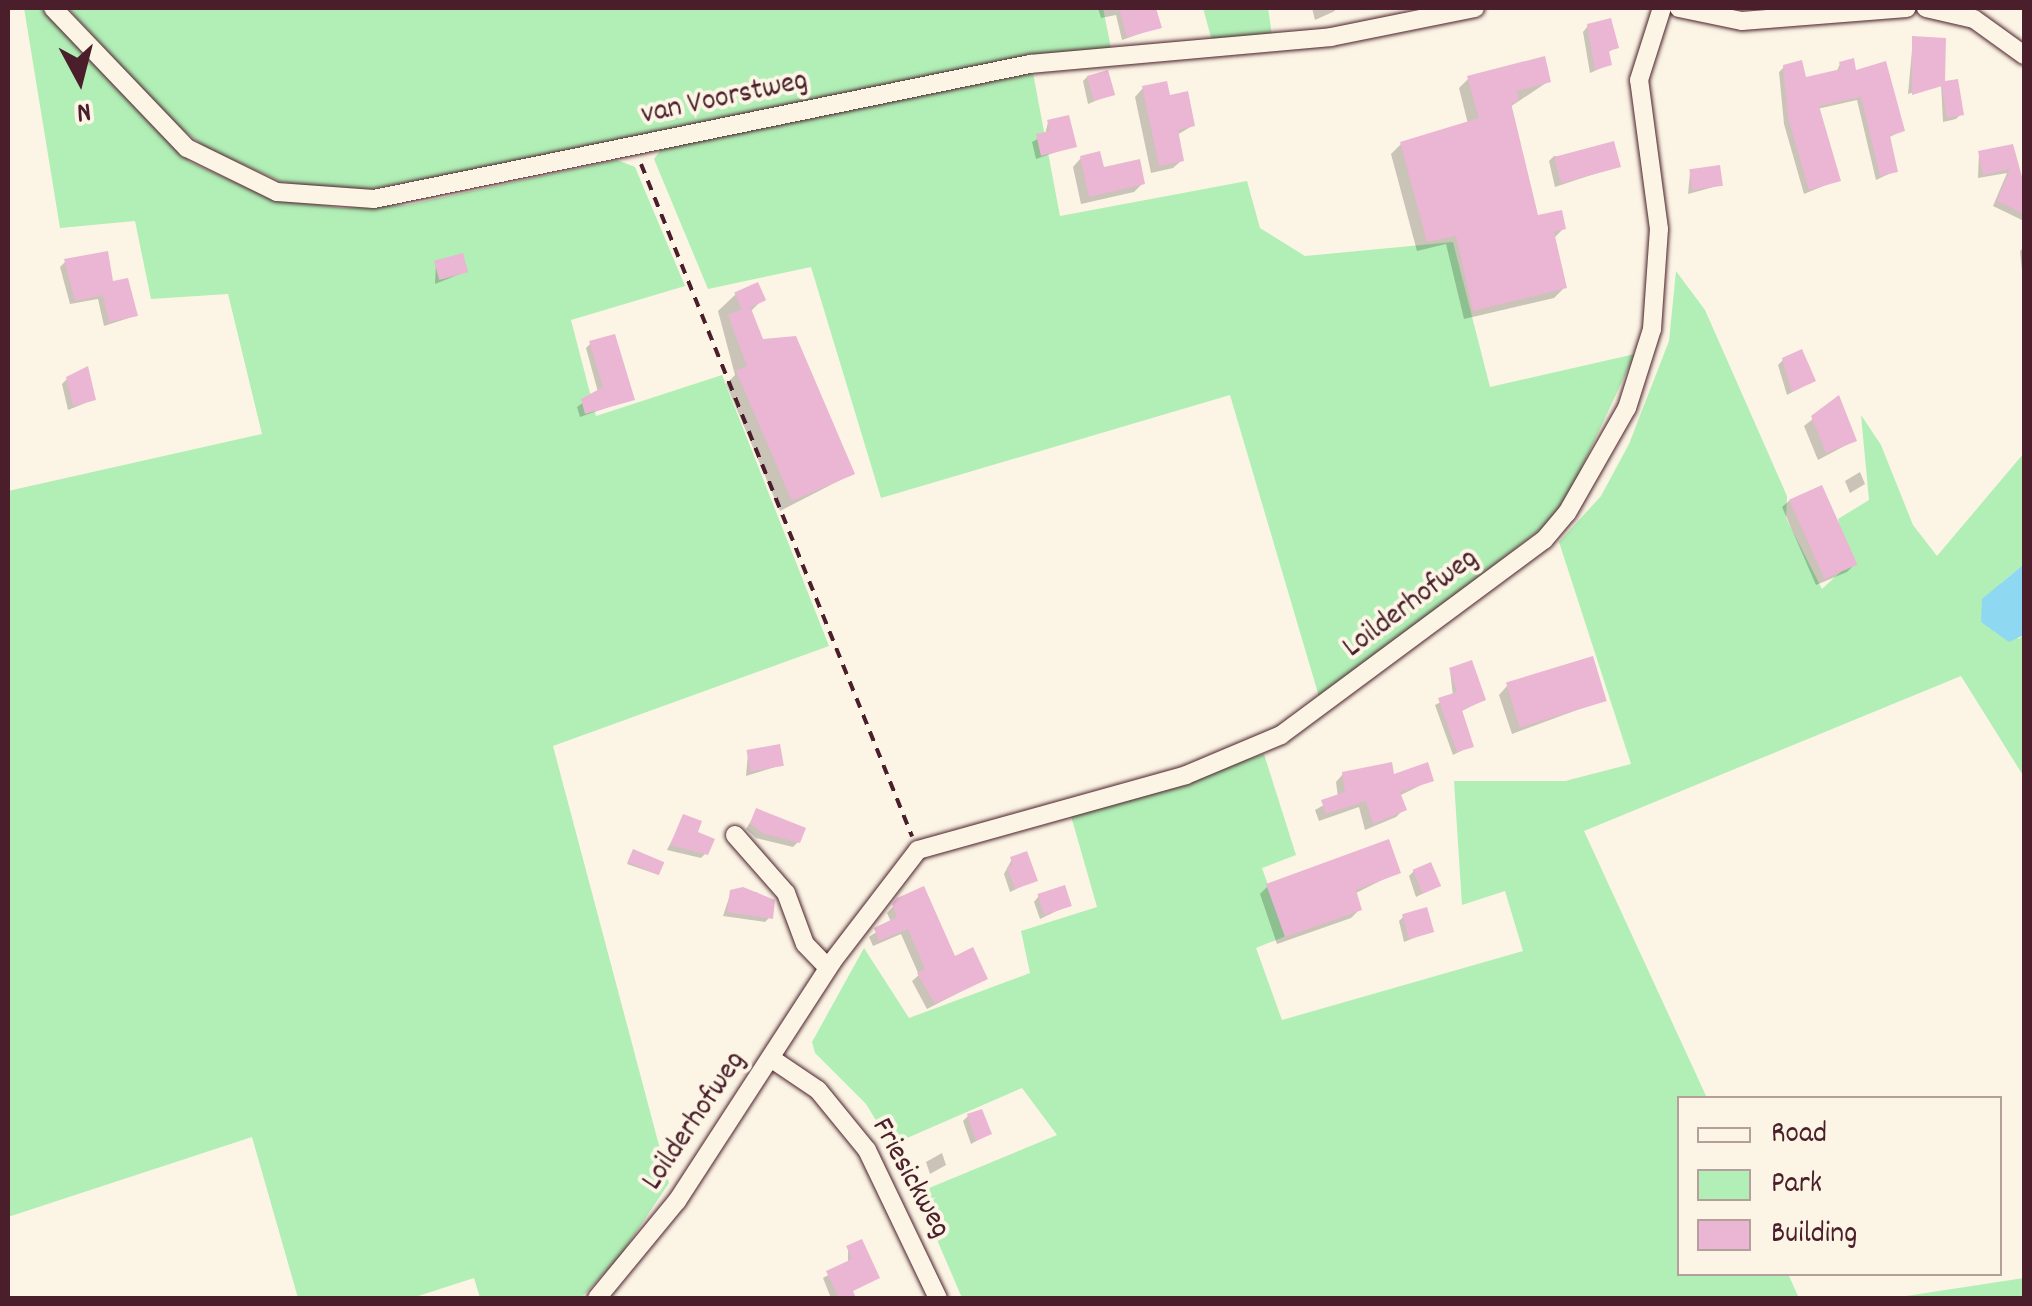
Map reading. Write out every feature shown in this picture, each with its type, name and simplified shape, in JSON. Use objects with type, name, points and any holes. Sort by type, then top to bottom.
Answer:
[{"type":"street","name":"van Voorstweg","points":[[53,8],[187,148],[277,192],[374,199],[1030,64],[1331,38],[1475,8]]},
{"type":"street","name":"Loilderhofweg","points":[[597,1298],[678,1200],[828,968],[918,850],[1229,761],[1281,735],[1544,540],[1599,466],[1652,329],[1659,229],[1638,80],[1662,8]]},
{"type":"street","points":[[1680,8],[1742,21],[1906,8]]},
{"type":"street","points":[[1926,8],[1951,9],[2024,56]]},
{"type":"street","points":[[735,835],[786,893],[805,944],[828,968]]},
{"type":"street","name":"Friesickweg","points":[[772,1059],[818,1090],[867,1150],[938,1298]]},
{"type":"path","points":[[634,147],[918,850]]},
{"type":"green space","points":[[24,8],[41,8],[190,162],[270,198],[342,208],[407,205],[617,160],[635,167],[685,286],[571,320],[596,416],[722,375],[829,646],[553,746],[669,1183],[620,1256],[581,1298],[480,1298],[474,1278],[412,1298],[298,1298],[252,1137],[8,1217],[8,491],[262,434],[228,294],[151,299],[135,221],[60,228]]},
{"type":"green space","points":[[68,8],[1103,8],[1111,48],[356,192],[282,182],[205,147],[171,121]]},
{"type":"green space","points":[[1203,8],[1268,8],[1272,35],[1212,41]]},
{"type":"green space","points":[[1033,73],[1060,216],[1247,181],[1260,228],[1305,256],[1453,242],[1490,387],[1635,354],[1560,514],[1320,700],[1230,395],[881,498],[811,267],[708,289],[654,159],[663,147]]},
{"type":"green space","points":[[1676,271],[1705,310],[1787,496],[1786,518],[1822,589],[1848,565],[1838,519],[1869,500],[1861,415],[1881,445],[1913,525],[1937,556],[2024,453],[2024,564],[2001,583],[2018,639],[2024,635],[2024,777],[1961,676],[1584,831],[1706,1096],[1677,1096],[1677,1276],[1789,1276],[1799,1298],[962,1298],[917,1193],[1057,1135],[1022,1088],[891,1145],[866,1104],[815,1053],[812,1042],[864,948],[909,1018],[1030,973],[1021,931],[1097,907],[1071,816],[1264,754],[1296,855],[1262,868],[1286,936],[1256,948],[1282,1020],[1523,951],[1505,891],[1462,905],[1454,781],[1565,781],[1631,764],[1559,542],[1601,496],[1629,444],[1669,341]]},
{"type":"green space","points":[[2024,1278],[2024,1298],[1893,1298]]},
{"type":"water","points":[[2024,564],[2024,635],[2009,642],[1981,622],[1982,599]]},
{"type":"building","points":[[1119,8],[1156,8],[1162,28],[1127,37]]},
{"type":"building","points":[[1611,18],[1619,48],[1609,51],[1612,65],[1595,70],[1587,24]]},
{"type":"building","points":[[1912,36],[1946,38],[1945,81],[1958,79],[1964,115],[1947,118],[1942,86],[1912,95]]},
{"type":"building","points":[[1545,56],[1551,82],[1517,91],[1519,101],[1511,103],[1538,215],[1562,210],[1566,229],[1554,232],[1567,288],[1473,311],[1456,236],[1427,242],[1400,142],[1479,118],[1467,76]]},
{"type":"building","points":[[1854,58],[1856,70],[1886,61],[1905,131],[1890,136],[1898,172],[1880,176],[1861,97],[1819,106],[1841,181],[1809,190],[1788,118],[1783,65],[1802,60],[1806,77],[1841,69],[1839,62]]},
{"type":"building","points":[[1108,70],[1115,95],[1094,101],[1087,76]]},
{"type":"building","points":[[1167,81],[1170,95],[1188,91],[1195,126],[1178,130],[1184,161],[1159,166],[1142,86]]},
{"type":"building","points":[[1069,115],[1077,147],[1041,156],[1036,134],[1050,131],[1047,120]]},
{"type":"building","points":[[1614,141],[1621,167],[1561,183],[1554,157]]},
{"type":"building","points":[[2013,144],[2024,184],[2024,214],[1997,201],[2010,169],[1983,175],[1978,151]]},
{"type":"building","points":[[1100,151],[1104,167],[1140,159],[1145,184],[1089,197],[1080,156]]},
{"type":"building","points":[[1720,165],[1723,186],[1692,190],[1689,169]]},
{"type":"building","points":[[108,251],[113,281],[128,278],[138,316],[109,322],[103,295],[75,301],[64,259]]},
{"type":"building","points":[[463,253],[468,272],[439,280],[434,261]]},
{"type":"building","points":[[758,282],[766,300],[742,311],[734,293]]},
{"type":"building","points":[[750,306],[763,339],[796,336],[855,474],[792,501],[736,371],[747,366],[728,315]]},
{"type":"building","points":[[615,334],[635,400],[585,414],[581,399],[603,387],[589,341]]},
{"type":"building","points":[[1802,349],[1816,381],[1792,392],[1782,358]]},
{"type":"building","points":[[88,366],[96,400],[73,406],[66,377]]},
{"type":"building","points":[[1839,395],[1857,441],[1826,453],[1811,416]]},
{"type":"building","points":[[1822,485],[1857,564],[1824,579],[1789,500]]},
{"type":"building","points":[[1593,656],[1607,701],[1520,728],[1506,683]]},
{"type":"building","points":[[1472,660],[1486,700],[1462,710],[1474,747],[1457,752],[1438,698],[1457,692],[1449,668]]},
{"type":"building","points":[[780,744],[784,766],[750,772],[747,750]]},
{"type":"building","points":[[1392,762],[1394,774],[1428,762],[1434,781],[1400,792],[1407,810],[1373,824],[1366,801],[1326,814],[1321,800],[1345,792],[1342,772]]},
{"type":"building","points":[[756,808],[806,828],[800,843],[762,833],[750,823]]},
{"type":"building","points":[[683,814],[702,821],[698,832],[715,839],[708,855],[670,845]]},
{"type":"building","points":[[1389,839],[1401,873],[1356,890],[1362,910],[1285,937],[1266,884]]},
{"type":"building","points":[[633,849],[664,862],[659,875],[628,862]]},
{"type":"building","points":[[1027,851],[1038,881],[1015,889],[1007,867],[1013,865],[1010,857]]},
{"type":"building","points":[[1431,862],[1441,886],[1423,894],[1413,870]]},
{"type":"building","points":[[1065,885],[1072,906],[1044,915],[1037,894]]},
{"type":"building","points":[[924,886],[955,956],[973,947],[988,979],[935,1004],[917,973],[925,969],[908,929],[879,941],[874,928],[897,917],[892,904],[897,898]]},
{"type":"building","points":[[743,887],[775,900],[773,919],[727,912],[730,890]]},
{"type":"building","points":[[1427,907],[1434,932],[1409,939],[1402,914]]},
{"type":"building","points":[[982,1109],[992,1134],[976,1141],[967,1114]]},
{"type":"building","points":[[862,1239],[880,1278],[853,1291],[856,1298],[839,1298],[826,1271],[852,1259],[846,1246]]}]
